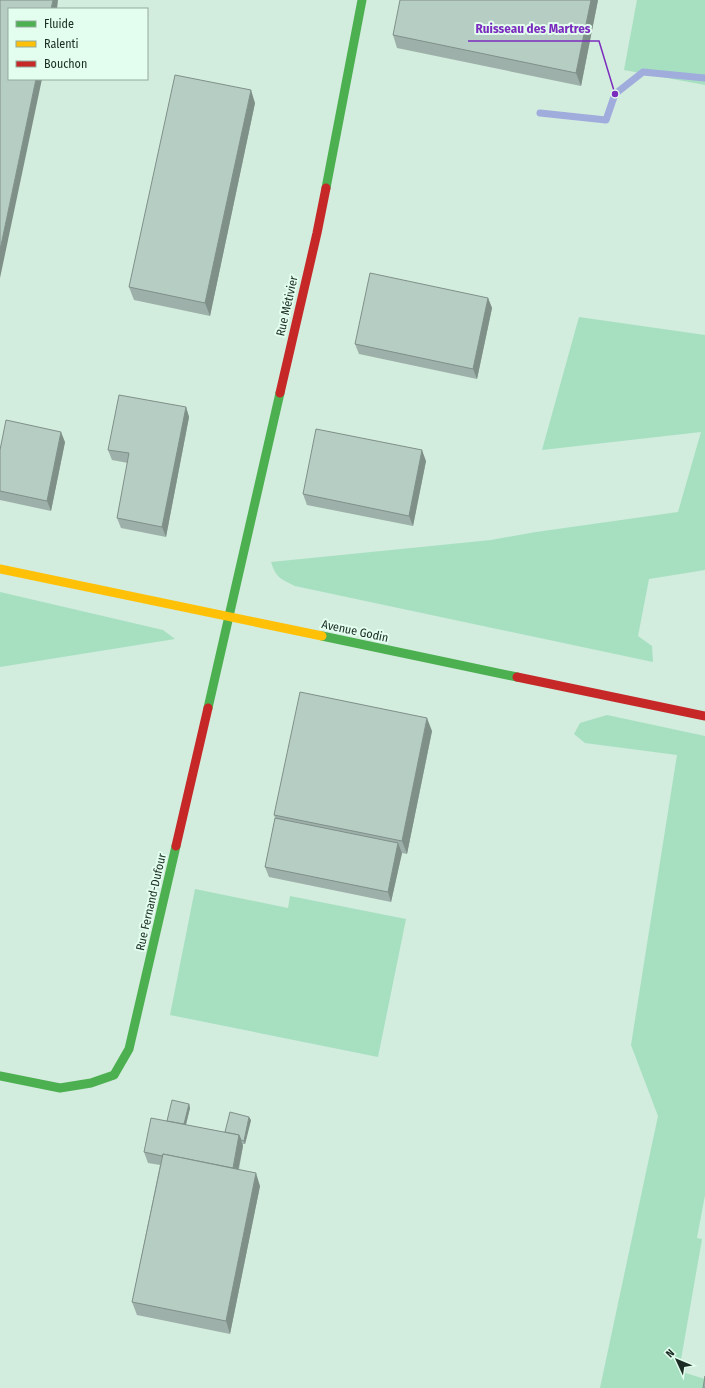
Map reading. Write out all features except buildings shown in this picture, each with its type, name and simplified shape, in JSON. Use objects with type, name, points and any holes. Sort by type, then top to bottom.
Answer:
[{"type":"street","name":"Rue Métivier","points":[[229,617],[316,233],[362,0]]},
{"type":"street","name":"Avenue Godin","points":[[0,569],[705,716]]},
{"type":"street","name":"Rue Fernand-Dufour","points":[[0,1076],[60,1088],[91,1083],[114,1075],[129,1049],[229,617]]},
{"type":"green space","points":[[637,0],[705,0],[705,85],[624,70]]},
{"type":"green space","points":[[579,317],[705,335],[705,570],[649,579],[638,636],[652,646],[653,662],[295,586],[277,575],[271,562],[491,540],[536,532],[678,512],[701,432],[542,450]]},
{"type":"green space","points":[[0,592],[163,630],[175,639],[0,667]]},
{"type":"green space","points":[[607,715],[705,736],[705,1195],[697,1238],[702,1239],[679,1371],[705,1379],[705,1388],[600,1388],[658,1116],[631,1045],[677,755],[585,743],[574,734],[580,723]]},
{"type":"green space","points":[[195,889],[288,908],[290,896],[406,919],[378,1057],[170,1015]]},
{"type":"waterway","points":[[540,113],[606,120],[615,94],[643,72],[705,78]]},
{"type":"traffic: fast","points":[[326,188],[362,0]]},
{"type":"traffic: fast","points":[[208,708],[280,393]]},
{"type":"traffic: fast","points":[[322,636],[517,677]]},
{"type":"traffic: fast","points":[[0,1076],[60,1088],[91,1083],[114,1075],[129,1049],[176,846]]},
{"type":"traffic: slow","points":[[0,569],[322,636]]},
{"type":"traffic: jam","points":[[280,393],[326,188]]},
{"type":"traffic: jam","points":[[517,677],[705,716]]},
{"type":"traffic: jam","points":[[176,846],[208,708]]},
{"type":"place","name":"Ruisseau des Martres","points":[[615,94]]}]
